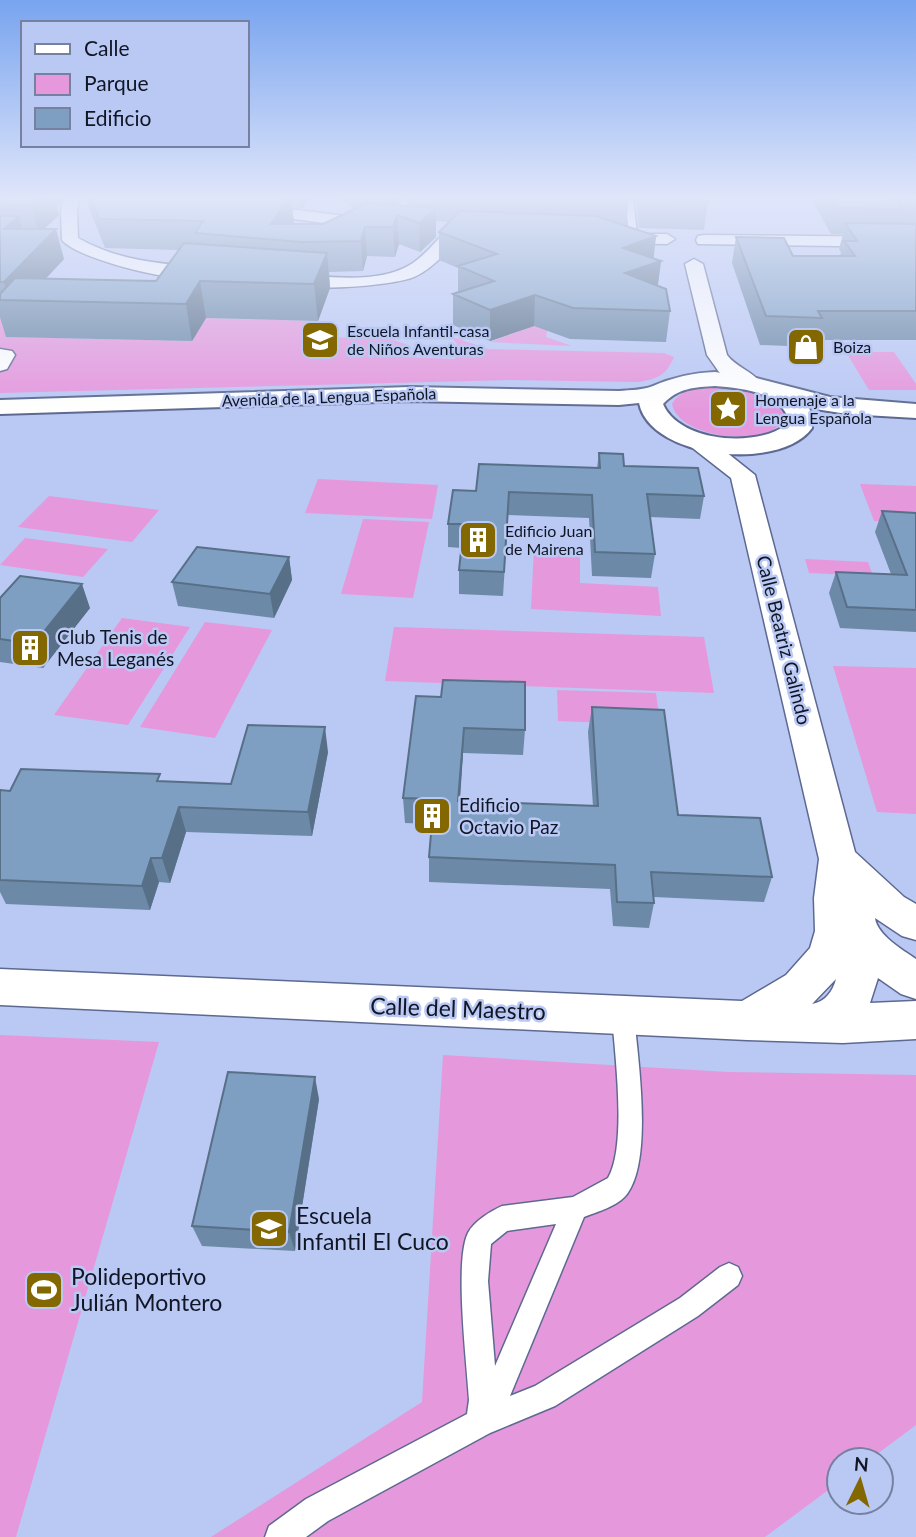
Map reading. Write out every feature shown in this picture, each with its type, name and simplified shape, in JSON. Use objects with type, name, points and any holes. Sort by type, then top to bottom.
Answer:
[{"type":"highway","points":[[916,411],[833,407],[810,403],[750,383],[715,379],[674,384],[657,406],[679,434],[698,441],[770,446],[851,420],[916,423]]},
{"type":"highway","points":[[770,446],[801,416],[798,408],[780,393]]},
{"type":"highway","name":"Avenida de la Lengua Española","points":[[0,407],[410,394],[619,398],[657,406]]},
{"type":"highway","name":"Avenida de la Lengua Española","points":[[0,419],[336,407],[487,405],[616,410],[657,406]]},
{"type":"street","points":[[184,270],[229,274]]},
{"type":"street","points":[[267,277],[372,281],[413,270]]},
{"type":"street","points":[[692,270],[718,355],[726,368],[750,383]]},
{"type":"street","points":[[0,355],[5,355],[0,365]]},
{"type":"street","points":[[691,380],[707,372],[718,355]]},
{"type":"street","name":"Calle Beatriz Galindo","points":[[770,446],[843,864],[845,919],[858,972],[851,1002],[841,1013],[815,1023]]},
{"type":"street","points":[[843,864],[890,908],[916,924]]},
{"type":"street","points":[[845,919],[896,969],[916,981]]},
{"type":"street","name":"Calle Beatriz Galindo","points":[[747,1021],[797,992],[812,979],[825,961],[835,935],[845,919]]},
{"type":"street","name":"Calle del Maestro","points":[[0,987],[747,1021],[815,1023],[916,1020]]},
{"type":"lane","points":[[481,1423],[483,1400],[475,1281],[479,1238],[502,1219],[574,1209],[618,1186],[628,1163],[623,1016]]},
{"type":"lane","points":[[481,1423],[499,1394],[521,1336],[563,1245],[574,1209]]},
{"type":"lane","points":[[280,1537],[317,1510],[481,1423],[545,1396],[689,1307],[729,1276]]},
{"type":"green space","points":[[532,298],[586,317],[547,331],[546,337],[572,346],[490,342],[530,327]]},
{"type":"green space","points":[[0,314],[7,337],[192,341],[205,318],[313,321],[308,337],[388,338],[408,345],[405,357],[455,359],[458,345],[450,336],[488,349],[664,353],[674,357],[660,376],[638,382],[510,380],[0,393]]},
{"type":"green space","points":[[846,352],[894,352],[916,384],[916,390],[869,390]]},
{"type":"green space","points":[[721,385],[748,389],[772,399],[785,411],[781,423],[769,432],[752,436],[732,436],[693,427],[679,417],[672,404],[681,394],[700,387]]},
{"type":"green space","points":[[318,479],[438,485],[432,519],[305,513]]},
{"type":"green space","points":[[860,484],[916,486],[916,523],[874,521]]},
{"type":"green space","points":[[49,496],[159,510],[132,542],[18,527]]},
{"type":"green space","points":[[363,519],[429,522],[413,598],[341,594]]},
{"type":"green space","points":[[25,538],[108,549],[83,577],[0,565]]},
{"type":"green space","points":[[534,547],[580,549],[580,583],[658,587],[661,616],[531,609]]},
{"type":"green space","points":[[805,559],[868,562],[873,576],[809,573]]},
{"type":"green space","points":[[122,618],[190,627],[128,725],[54,715]]},
{"type":"green space","points":[[205,622],[272,630],[215,738],[140,727]]},
{"type":"green space","points":[[394,627],[704,637],[714,693],[385,681]]},
{"type":"green space","points":[[833,666],[916,668],[916,814],[877,812]]},
{"type":"green space","points":[[557,690],[656,693],[660,725],[558,721]]},
{"type":"green space","name":"Polideportivo Julián Montero","points":[[0,1035],[159,1042],[16,1537],[0,1537]]},
{"type":"green space","points":[[443,1055],[728,1072],[916,1075],[916,1425],[888,1446],[825,1446],[825,1492],[765,1537],[211,1537],[422,1402]]},
{"type":"building","points":[[0,270],[16,270],[4,282],[0,282]]},
{"type":"building","points":[[164,270],[320,270],[314,284],[200,281],[186,304],[0,300],[0,294],[15,278],[156,281]]},
{"type":"building","points":[[467,270],[635,270],[625,273],[666,289],[670,311],[573,308],[535,295],[490,310],[453,294],[494,281]]},
{"type":"building","points":[[748,270],[916,270],[916,311],[818,311],[822,318],[766,316]]},
{"type":"building","points":[[599,453],[623,454],[624,466],[698,468],[704,496],[647,494],[655,554],[595,552],[592,495],[509,492],[504,572],[459,570],[464,524],[448,524],[453,490],[476,491],[479,464],[600,468]]},
{"type":"building","points":[[882,511],[916,513],[916,610],[847,607],[836,572],[907,575]]},
{"type":"building","points":[[197,547],[289,557],[270,594],[172,582]]},
{"type":"building","points":[[20,576],[82,584],[34,644],[0,639],[0,598]]},
{"type":"building","name":"Edificio Octavio Paz","points":[[443,680],[525,682],[525,730],[464,728],[458,801],[598,806],[592,707],[664,710],[678,815],[760,818],[772,877],[651,872],[654,903],[617,902],[615,865],[429,857],[434,799],[403,798],[416,696],[441,697]]},
{"type":"building","points":[[248,725],[325,727],[308,812],[179,807],[162,858],[151,858],[142,886],[0,880],[0,790],[10,791],[21,769],[160,774],[157,781],[231,784]]},
{"type":"building","points":[[228,1072],[315,1077],[289,1232],[192,1226]]},
{"type":"place","name":"Escuela Infantil-casa de Niños Aventuras","points":[[320,340]]},
{"type":"place","name":"Boiza","points":[[806,347]]},
{"type":"place","name":"Homenaje a la Lengua Española","points":[[728,409]]},
{"type":"place","name":"Edificio Juan de Mairena","points":[[478,540]]},
{"type":"place","name":"Club Tenis de Mesa Leganés","points":[[30,648]]},
{"type":"place","name":"Edificio Octavio Paz","points":[[432,816]]},
{"type":"place","name":"Escuela Infantil El Cuco","points":[[269,1229]]},
{"type":"place","name":"Polideportivo Julián Montero","points":[[44,1290]]}]
